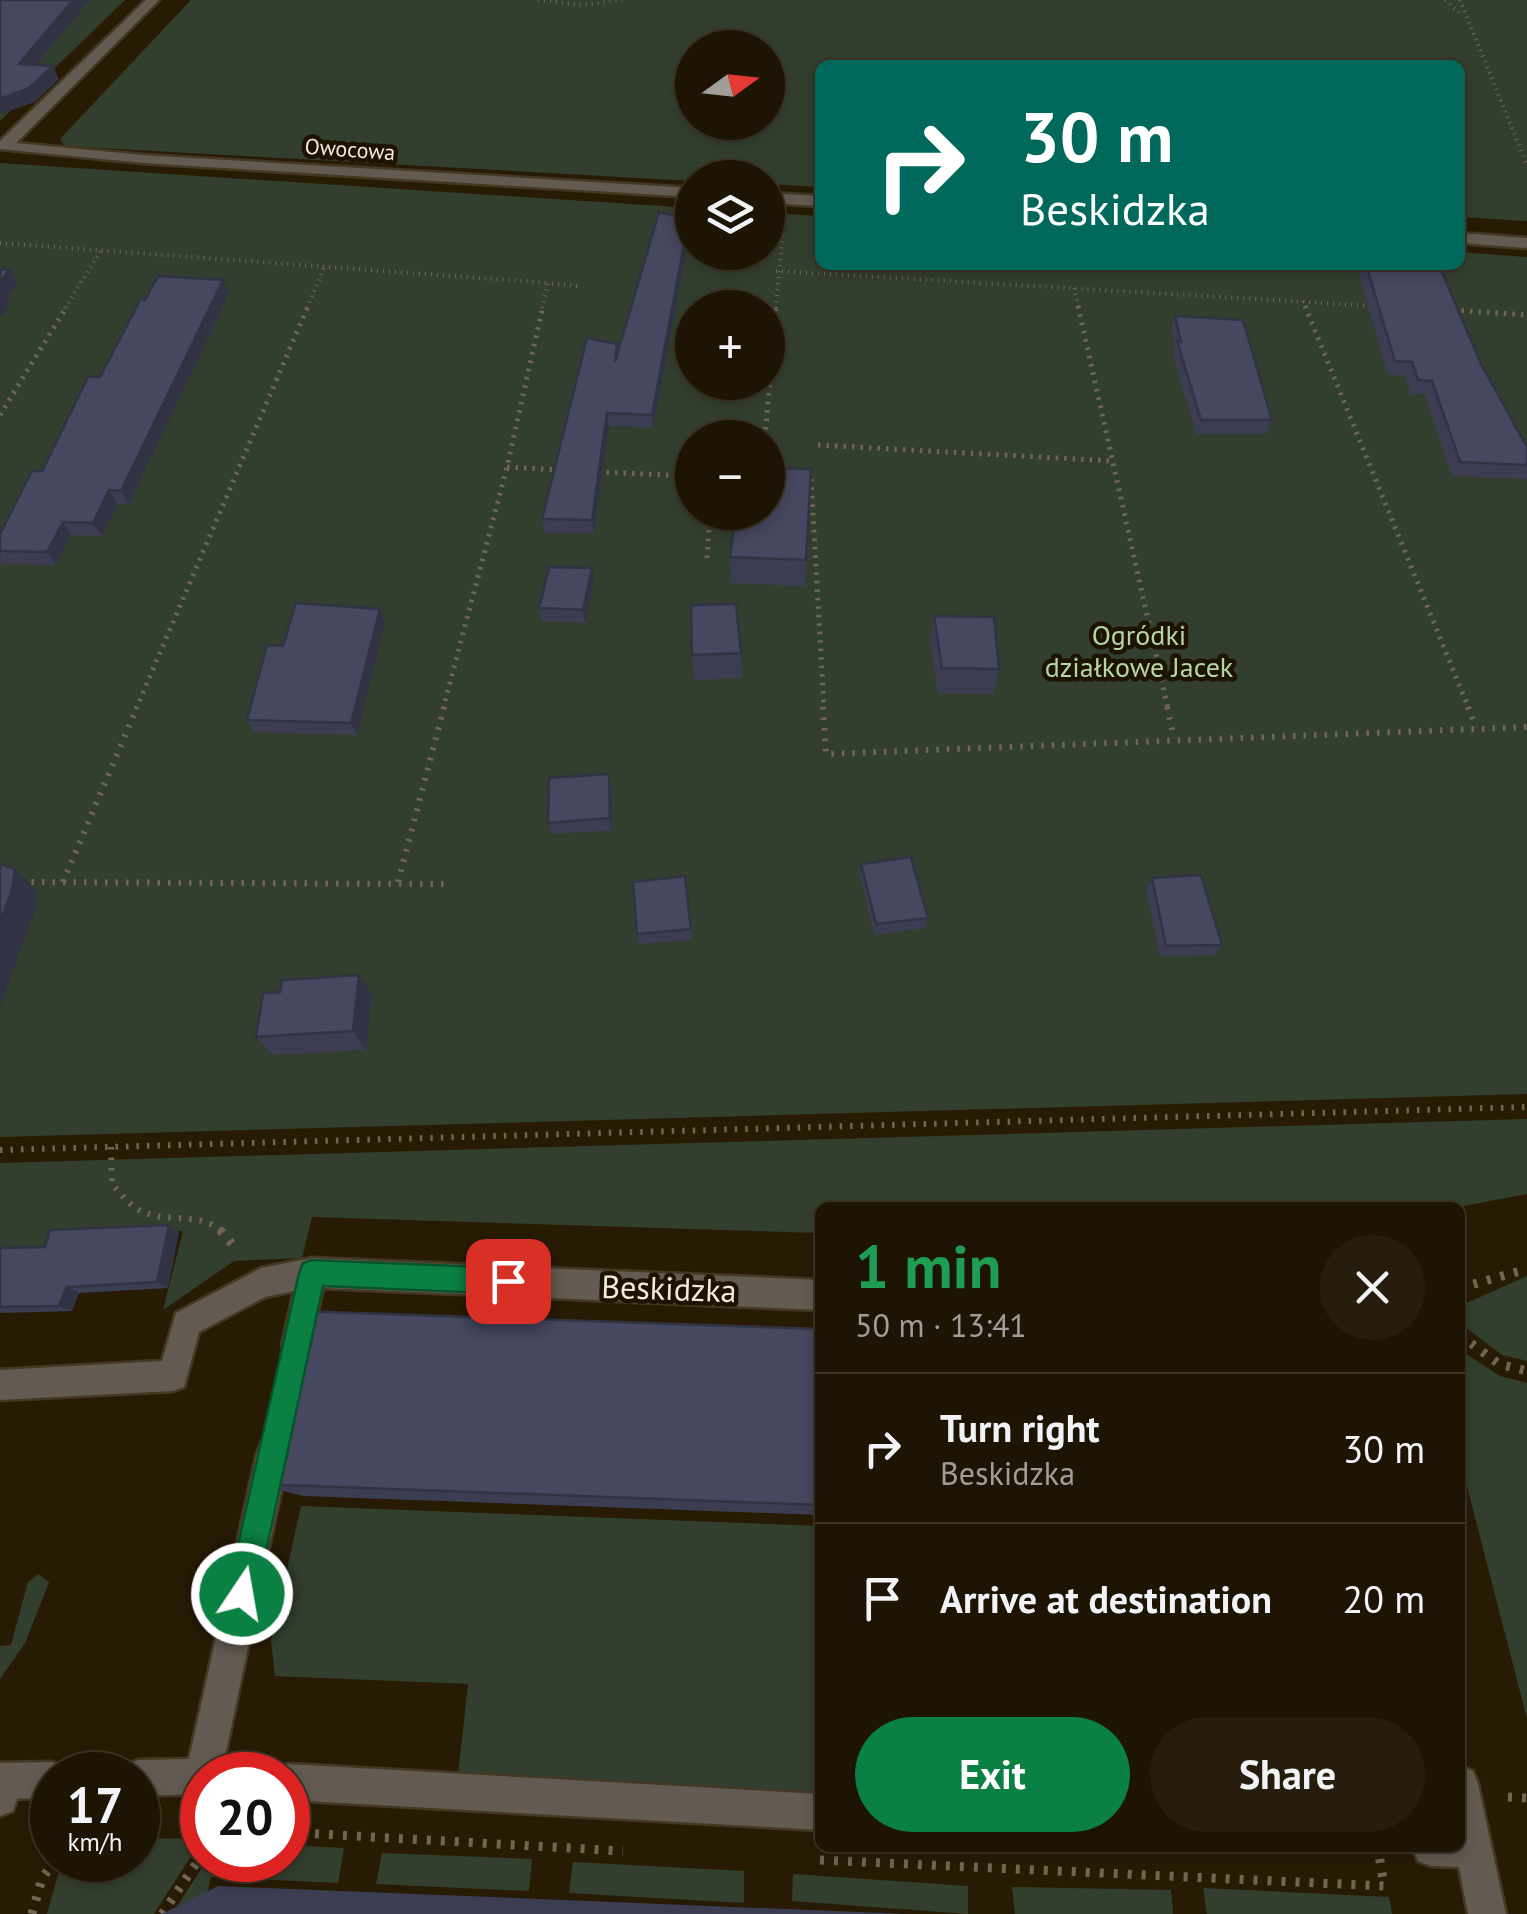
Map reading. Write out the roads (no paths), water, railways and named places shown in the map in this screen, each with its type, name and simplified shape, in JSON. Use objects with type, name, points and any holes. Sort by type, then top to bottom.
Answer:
[{"type":"street","points":[[3,146],[153,0]]},
{"type":"street","name":"Owocowa","points":[[3,146],[143,159],[675,192]]},
{"type":"street","points":[[785,199],[815,201]]},
{"type":"street","points":[[1465,238],[1527,243]]},
{"type":"street","points":[[292,1368],[312,1273]]},
{"type":"street","name":"Beskidzka","points":[[0,1386],[173,1376],[186,1322],[251,1288],[312,1273],[815,1294]]},
{"type":"street","points":[[208,1752],[279,1424]]},
{"type":"street","points":[[2,1787],[30,1783]]},
{"type":"street","points":[[310,1783],[815,1812]]},
{"type":"street","points":[[1465,1808],[1487,1914]]},
{"type":"street","points":[[1465,1850],[1474,1850]]},
{"type":"park label","name":"Ogródki działkowe Jacek","points":[[1139,650]]}]
